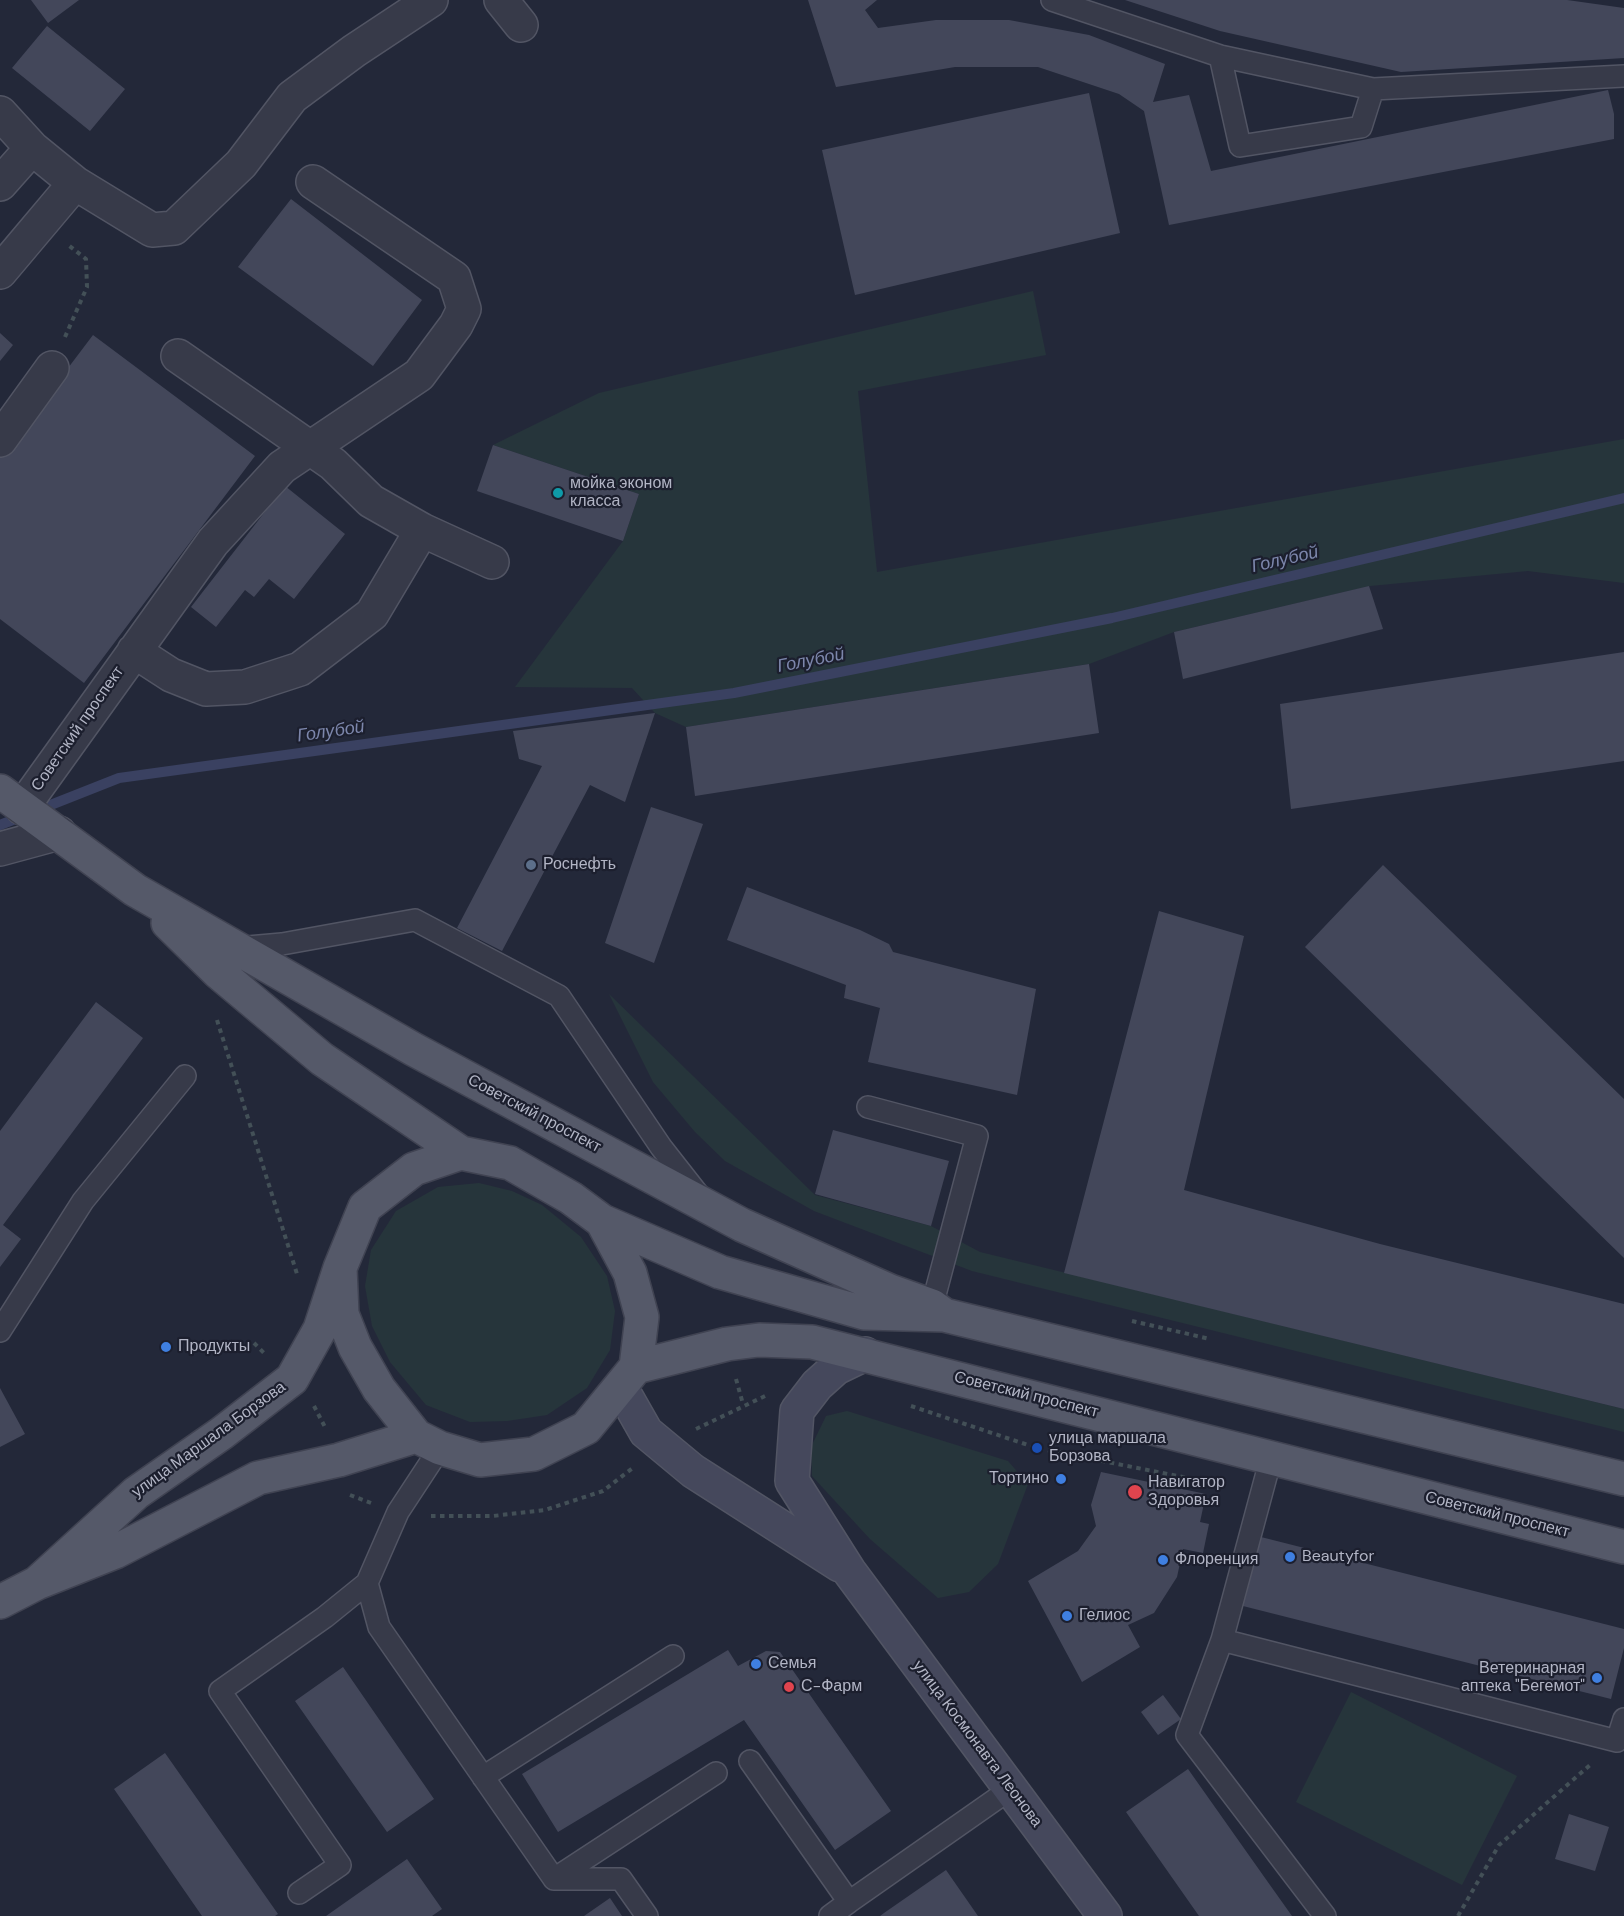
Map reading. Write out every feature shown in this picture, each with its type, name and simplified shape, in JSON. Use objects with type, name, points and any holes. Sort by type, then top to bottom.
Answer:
[{"type":"main road","name":"Советский проспект","points":[[26,810],[135,890],[413,1049],[742,1225],[890,1291],[938,1311],[1624,1479]]},
{"type":"main road","name":"Советский проспект","points":[[135,890],[218,972],[322,1059],[461,1153]]},
{"type":"main road","name":"улица Маршала Борзова","points":[[37,1583],[136,1493],[222,1434],[292,1379],[320,1329],[340,1268],[365,1206],[414,1168],[461,1153],[510,1163],[571,1198],[602,1221],[630,1273],[642,1317],[628,1378]]},
{"type":"main road","name":"Советский проспект","points":[[602,1221],[720,1272],[864,1313],[938,1311]]},
{"type":"main road","name":"улица Маршала Борзова","points":[[340,1268],[342,1314],[355,1347],[379,1389],[428,1442]]},
{"type":"main road","name":"Советский проспект","points":[[628,1378],[707,1348],[759,1340],[812,1342],[1624,1547]]},
{"type":"main road","name":"улица Космонавта Леонова","points":[[865,1354],[836,1368],[817,1385],[797,1411],[792,1481],[849,1571],[1104,1916]]},
{"type":"main road","points":[[428,1442],[480,1460],[534,1454],[586,1428],[628,1378]]},
{"type":"main road","name":"улица Космонавта Леонова","points":[[628,1378],[646,1432],[662,1446],[693,1471],[849,1571]]},
{"type":"main road","name":"улица Маршала Борзова","points":[[0,1602],[37,1583],[115,1552],[258,1478],[428,1442]]},
{"type":"street","points":[[0,112],[32,148],[75,183],[152,230],[174,228],[241,164],[291,97],[354,51],[431,0]]},
{"type":"street","points":[[0,184],[32,148]]},
{"type":"street","name":"Советский проспект","points":[[26,810],[134,651],[213,542],[282,467],[419,375],[456,324],[464,309],[454,278],[313,182]]},
{"type":"street","points":[[0,272],[75,183]]},
{"type":"street","points":[[178,357],[333,464],[370,501],[422,530],[492,562]]},
{"type":"street","points":[[0,440],[52,368]]},
{"type":"street","name":"Советский проспект","points":[[134,651],[171,675],[206,688],[245,687],[300,669],[372,614],[422,530]]},
{"type":"street","points":[[0,849],[26,810]]},
{"type":"lane","points":[[1052,0],[1220,56],[1373,89],[1624,76]]},
{"type":"lane","points":[[1220,56],[1240,146],[1361,127],[1373,89]]},
{"type":"lane","points":[[235,948],[282,944],[414,920],[559,996],[661,1147],[707,1205]]},
{"type":"lane","points":[[0,1331],[83,1201],[185,1076]]},
{"type":"lane","points":[[868,1107],[977,1136],[938,1311]]},
{"type":"lane","points":[[299,1893],[340,1865],[220,1691],[326,1617],[367,1583],[428,1442]]},
{"type":"lane","points":[[1271,1458],[1222,1640],[1187,1735],[1325,1916]]},
{"type":"lane","points":[[367,1583],[379,1627],[554,1879]]},
{"type":"lane","points":[[1222,1640],[1617,1741],[1624,1719]]},
{"type":"lane","points":[[483,1777],[673,1656]]},
{"type":"lane","points":[[750,1761],[849,1902]]},
{"type":"lane","points":[[554,1879],[716,1773]]},
{"type":"lane","points":[[830,1916],[1009,1790]]},
{"type":"lane","points":[[554,1879],[621,1879],[647,1916]]},
{"type":"path","points":[[41,224],[86,259],[87,287],[52,368]]},
{"type":"path","points":[[215,1011],[297,1274]]},
{"type":"path","points":[[1131,1321],[1211,1340]]},
{"type":"path","points":[[346,1494],[398,1512],[435,1517],[481,1516],[545,1510],[603,1491],[662,1446],[743,1404],[795,1383],[817,1385]]},
{"type":"path","points":[[908,1406],[1037,1448],[1262,1492]]},
{"type":"path","points":[[1458,1916],[1499,1845],[1617,1741]]},
{"type":"shaded area","points":[[1033,291],[1046,355],[858,391],[877,572],[1624,439],[1624,583],[1528,571],[1370,586],[1174,632],[1089,664],[686,727],[655,713],[632,688],[515,687],[623,541],[639,494],[493,445],[599,393]]},
{"type":"shaded area","points":[[609,994],[815,1195],[931,1226],[980,1252],[1624,1409],[1624,1432],[972,1271],[814,1211],[725,1161],[695,1132],[653,1082]]},
{"type":"shaded area","points":[[479,1183],[512,1191],[542,1205],[581,1237],[607,1276],[615,1311],[610,1350],[587,1388],[547,1415],[507,1421],[470,1422],[426,1405],[390,1362],[372,1326],[365,1286],[371,1250],[396,1211],[438,1187]]},
{"type":"shaded area","points":[[847,1411],[1008,1461],[1028,1484],[998,1564],[969,1592],[938,1598],[870,1539],[812,1476],[811,1447],[826,1416]]},
{"type":"shaded area","points":[[1351,1692],[1517,1776],[1462,1885],[1296,1802]]},
{"type":"building","points":[[31,0],[79,0],[48,23]]},
{"type":"building","points":[[808,0],[877,0],[865,10],[878,28],[936,20],[1009,20],[1089,35],[1165,64],[1153,102],[1189,95],[1211,171],[1608,90],[1614,114],[1614,139],[1169,225],[1144,111],[1119,94],[1038,67],[955,67],[836,87]]},
{"type":"building","points":[[1125,0],[1567,0],[1624,8],[1624,58],[1401,72],[1220,31]]},
{"type":"building","points":[[47,26],[125,89],[90,131],[12,68]]},
{"type":"building","points":[[1089,93],[1120,233],[855,295],[822,150]]},
{"type":"building","points":[[291,199],[422,300],[373,366],[238,267]]},
{"type":"building","points":[[0,333],[13,345],[0,361]]},
{"type":"building","points":[[93,335],[255,456],[84,683],[0,619],[0,458]]},
{"type":"building","name":"мойка эконом класса","points":[[493,445],[639,494],[623,541],[477,491]]},
{"type":"building","points":[[285,486],[345,534],[294,599],[269,579],[254,597],[245,590],[216,627],[191,607]]},
{"type":"building","points":[[1369,586],[1383,629],[1183,679],[1174,632]]},
{"type":"building","points":[[1624,652],[1624,761],[1291,809],[1280,704]]},
{"type":"building","points":[[1089,664],[1099,733],[695,796],[686,727]]},
{"type":"building","points":[[655,713],[625,802],[590,785],[502,951],[457,928],[542,766],[519,759],[513,731]]},
{"type":"building","points":[[651,807],[703,824],[654,963],[605,943]]},
{"type":"building","points":[[1383,865],[1624,1099],[1624,1258],[1305,947]]},
{"type":"building","points":[[747,887],[860,930],[889,944],[893,952],[1036,989],[1017,1095],[868,1062],[880,1008],[844,998],[846,985],[727,940]]},
{"type":"building","points":[[1159,911],[1244,936],[1184,1190],[1380,1244],[1624,1304],[1624,1409],[1064,1273]]},
{"type":"building","points":[[96,1002],[143,1038],[3,1225],[21,1239],[0,1267],[0,1131]]},
{"type":"building","points":[[833,1130],[949,1161],[931,1226],[815,1194]]},
{"type":"building","points":[[0,1388],[25,1434],[0,1447]]},
{"type":"building","points":[[1101,1472],[1206,1494],[1200,1522],[1209,1524],[1203,1553],[1183,1549],[1177,1577],[1154,1613],[1128,1625],[1140,1647],[1082,1682],[1028,1581],[1078,1551],[1096,1526],[1091,1505]]},
{"type":"building","points":[[1257,1536],[1624,1629],[1624,1648],[1611,1699],[1239,1605]]},
{"type":"building","points":[[728,1650],[738,1666],[766,1651],[780,1652],[891,1811],[835,1850],[744,1720],[558,1832],[522,1774]]},
{"type":"building","points":[[343,1667],[434,1799],[387,1832],[295,1701]]},
{"type":"building","points":[[1163,1695],[1181,1719],[1158,1735],[1141,1712]]},
{"type":"building","points":[[165,1753],[278,1914],[275,1916],[202,1916],[114,1789]]},
{"type":"building","points":[[1188,1769],[1292,1916],[1199,1916],[1126,1812]]},
{"type":"building","points":[[1569,1814],[1609,1827],[1595,1871],[1555,1859]]},
{"type":"building","points":[[407,1859],[442,1909],[432,1916],[326,1916]]},
{"type":"building","points":[[946,1870],[978,1916],[880,1916],[884,1913]]},
{"type":"building","points":[[610,1898],[622,1916],[584,1916]]},
{"type":"waterway","name":"Голубой","points":[[0,825],[119,778],[734,693],[1112,618],[1624,498]]},
{"type":"place","name":"мойка эконом класса","points":[[558,493]]},
{"type":"place","name":"Роснефть","points":[[531,865]]},
{"type":"place","name":"Продукты","points":[[166,1347]]},
{"type":"place","name":"улица маршала Борзова","points":[[1037,1448]]},
{"type":"place","name":"Тортино","points":[[1061,1479]]},
{"type":"place","name":"Навигатор Здоровья","points":[[1135,1492]]},
{"type":"place","name":"Beautyfor","points":[[1290,1557]]},
{"type":"place","name":"Флоренция","points":[[1163,1560]]},
{"type":"place","name":"Гелиос","points":[[1067,1616]]},
{"type":"place","name":"Семья","points":[[756,1664]]},
{"type":"place","name":"Ветеринарная аптека \"Бегемот\"","points":[[1597,1678]]},
{"type":"place","name":"С-Фарм","points":[[789,1687]]}]
